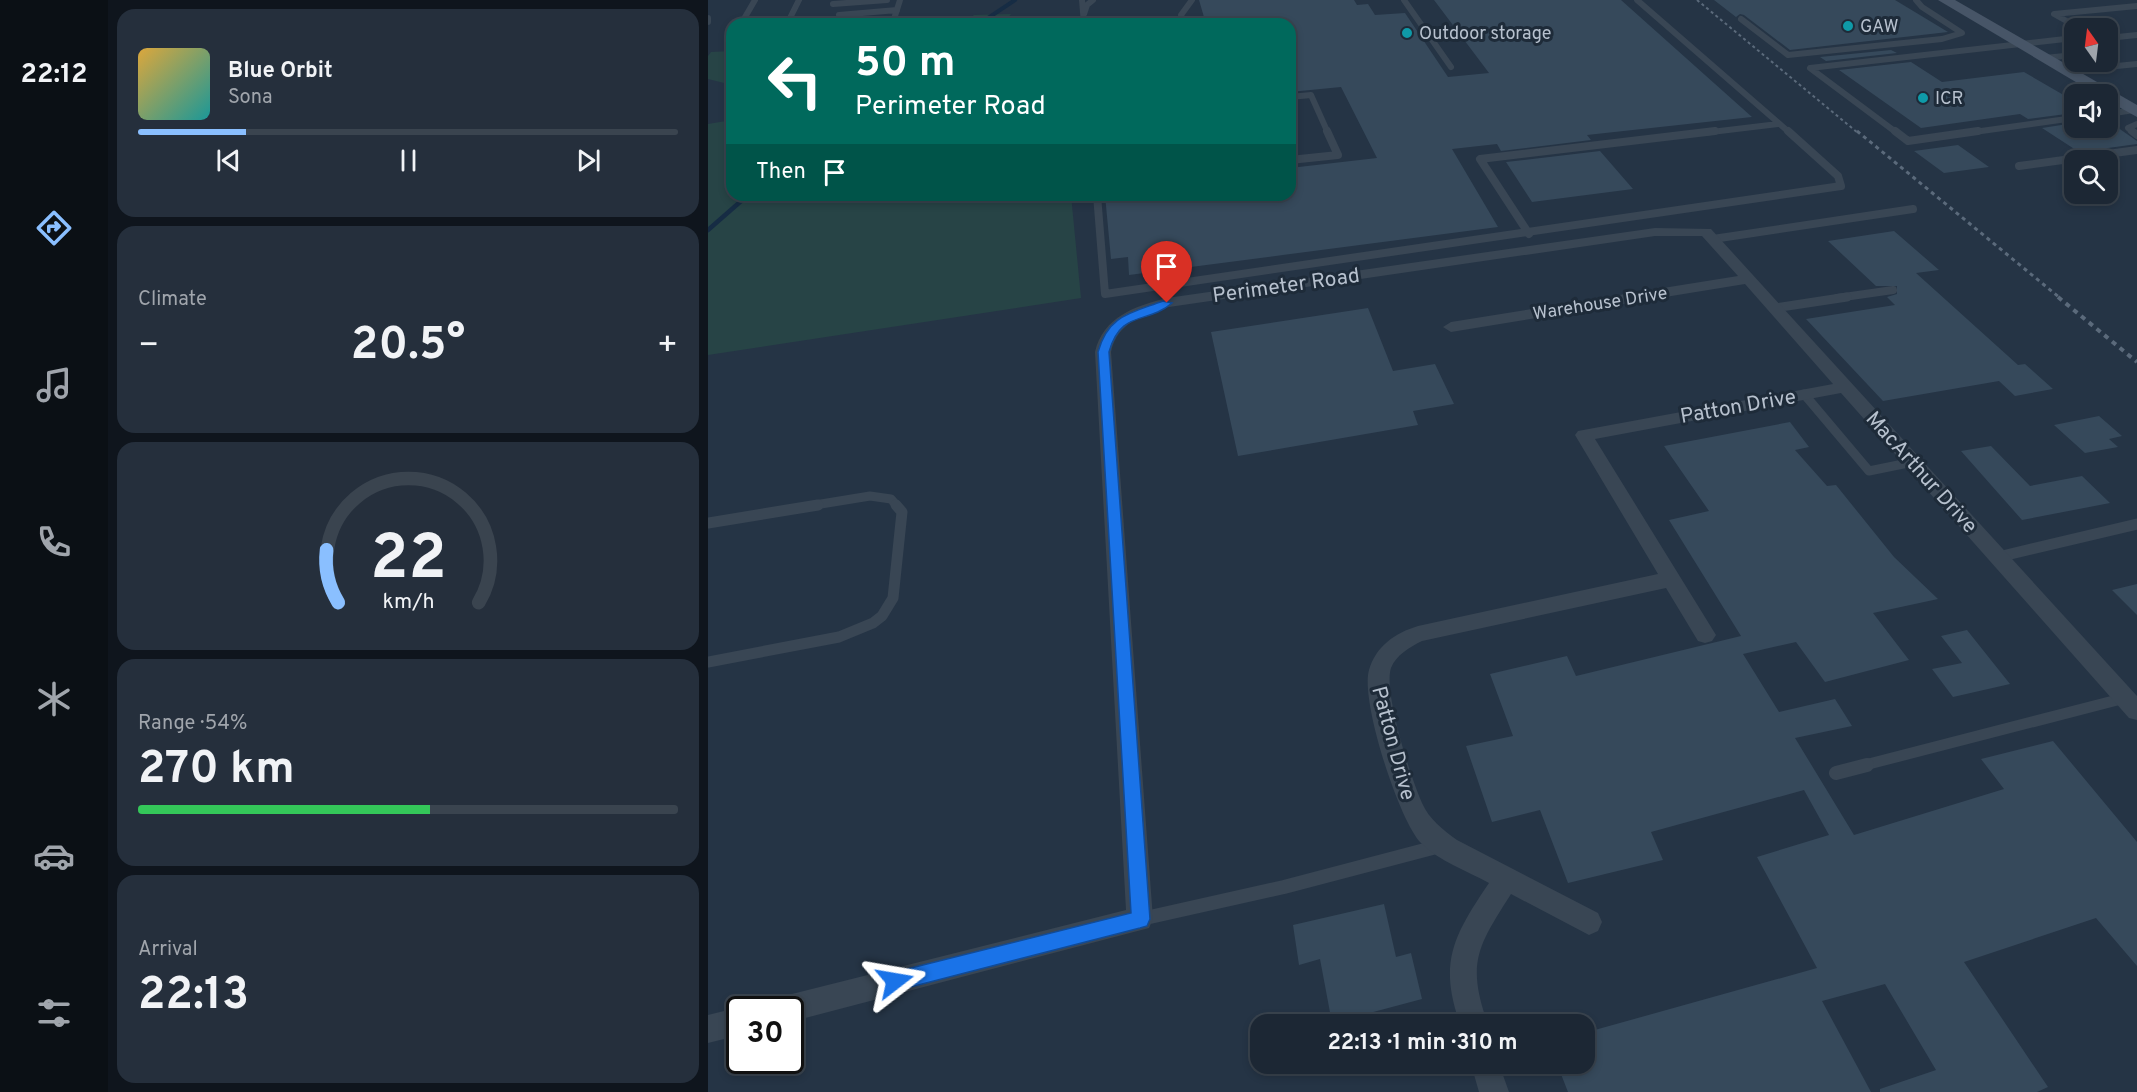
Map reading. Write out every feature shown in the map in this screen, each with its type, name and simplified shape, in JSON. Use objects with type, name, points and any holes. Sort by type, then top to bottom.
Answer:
[{"type":"street","points":[[1946,0],[2064,69]]},
{"type":"street","points":[[2070,72],[2136,115]]},
{"type":"street","name":"Perimeter Road","points":[[1140,919],[1103,352],[1104,344],[1113,327],[1136,313],[1185,300],[1655,231],[1709,236]]},
{"type":"street","name":"MacArthur Drive","points":[[1709,236],[2131,705]]},
{"type":"street","name":"Warehouse Drive","points":[[1451,327],[1749,279]]},
{"type":"street","name":"Patton Drive","points":[[1705,635],[1584,435],[1845,387]]},
{"type":"street","name":"Patton Drive","points":[[1590,922],[1443,845],[1430,835],[1416,819],[1376,687],[1379,669],[1386,655],[1400,642],[1418,634],[1671,579]]},
{"type":"street","points":[[1471,1014],[1462,980],[1464,956],[1475,930],[1506,879]]},
{"type":"street","points":[[804,1005],[1140,919]]},
{"type":"street","points":[[708,1029],[726,1024]]},
{"type":"street","points":[[1488,1074],[1494,1092]]},
{"type":"lane","points":[[744,18],[755,0]]},
{"type":"lane","points":[[790,18],[799,0]]},
{"type":"lane","points":[[837,18],[839,12],[833,2],[887,0]]},
{"type":"lane","points":[[1082,0],[1084,15]]},
{"type":"lane","points":[[1084,15],[1087,4],[1093,0]]},
{"type":"lane","points":[[1183,18],[1182,13],[1192,0]]},
{"type":"lane","points":[[1404,0],[1451,67]]},
{"type":"lane","points":[[1097,201],[1105,294],[1820,192],[1841,186],[1838,176],[1637,0]]},
{"type":"lane","points":[[1741,19],[1788,55],[1942,39],[1962,33],[1922,7],[1916,0]]},
{"type":"lane","points":[[839,12],[898,5]]},
{"type":"lane","points":[[884,7],[898,5]]},
{"type":"lane","points":[[2064,20],[2054,14],[2137,6]]},
{"type":"lane","points":[[839,12],[858,8]]},
{"type":"lane","points":[[2118,37],[2137,35]]},
{"type":"lane","points":[[2064,42],[2037,46],[2021,44],[1810,68],[1908,141],[2064,119]]},
{"type":"lane","points":[[2044,58],[2064,56]]},
{"type":"lane","points":[[2118,64],[2137,64]]},
{"type":"lane","points":[[1296,96],[1311,95],[1338,155],[1296,159]]},
{"type":"lane","points":[[2118,114],[2136,115],[2128,128],[2137,135]]},
{"type":"lane","points":[[1529,234],[1480,159],[1778,123]]},
{"type":"lane","points":[[2019,166],[2137,150]]},
{"type":"lane","points":[[1709,236],[1913,209]]},
{"type":"lane","points":[[1775,308],[1893,290]]},
{"type":"lane","points":[[1804,394],[1869,471],[1913,462]]},
{"type":"lane","points":[[708,522],[870,496],[891,499],[902,512],[893,598],[882,616],[873,623],[839,637],[708,662]]},
{"type":"lane","points":[[1998,557],[2137,524]]},
{"type":"lane","points":[[1836,773],[2131,705]]},
{"type":"lane","points":[[1140,919],[1284,887],[1443,845]]},
{"type":"green space","points":[[1011,14],[1008,18],[970,18],[974,15]]},
{"type":"green space","points":[[726,51],[726,84],[708,79],[708,56],[711,52]]},
{"type":"green space","points":[[726,121],[726,201],[1072,201],[1081,298],[708,355],[708,124]]},
{"type":"building","points":[[1199,0],[1354,0],[1357,5],[1368,4],[1375,15],[1405,13],[1448,77],[1489,73],[1434,0],[1621,0],[1752,117],[1587,135],[1591,140],[1501,151],[1497,144],[1452,149],[1498,227],[1129,275],[1128,257],[1111,259],[1106,201],[1296,201],[1296,167],[1377,158],[1341,87],[1296,91],[1296,18],[1204,18]]},
{"type":"building","name":"GAW","points":[[1714,0],[1895,0],[1948,32],[1790,50],[1744,15],[1740,14],[1736,17]]},
{"type":"building","points":[[1891,50],[1897,53],[1826,61],[1820,57]]},
{"type":"building","name":"ICR","points":[[1911,62],[1942,82],[2024,72],[2064,95],[2064,114],[2028,119],[2020,114],[1921,128],[1839,70]]},
{"type":"building","points":[[2064,125],[2064,138],[2118,138],[2118,128],[2137,141],[2137,144],[2076,150],[2042,128]]},
{"type":"building","points":[[1958,145],[1989,167],[1944,173],[1914,151]]},
{"type":"building","points":[[1600,151],[1633,189],[1532,202],[1506,162]]},
{"type":"building","points":[[1894,231],[1939,270],[1916,273],[2018,365],[2025,364],[2053,389],[2015,396],[1999,381],[1883,401],[1806,319],[1895,305],[1887,297],[1897,294],[1897,286],[1876,286],[1828,241]]},
{"type":"building","points":[[1368,308],[1393,371],[1435,364],[1454,404],[1413,411],[1418,425],[1238,456],[1211,332]]},
{"type":"building","points":[[2099,416],[2122,436],[2109,439],[2118,447],[2085,453],[2054,425]]},
{"type":"building","points":[[1790,422],[1809,447],[1795,450],[1827,486],[1836,485],[1894,557],[1938,599],[1873,613],[1909,660],[1825,682],[1796,642],[1743,654],[1779,712],[1835,699],[1852,726],[1795,738],[1854,835],[2004,789],[1981,759],[2053,741],[2137,842],[2137,966],[2096,918],[1964,962],[2048,1087],[2037,1092],[1880,1092],[1880,1089],[1936,1070],[1885,984],[1822,1001],[1871,1092],[1568,1092],[1561,1074],[1595,1074],[1595,1030],[1817,968],[1757,857],[1829,835],[1804,790],[1651,832],[1663,860],[1568,883],[1540,810],[1492,822],[1466,746],[1513,736],[1490,674],[1567,656],[1576,676],[1741,636],[1669,520],[1709,511],[1664,446]]},
{"type":"building","points":[[1991,446],[2030,486],[2082,476],[2110,503],[2022,520],[1961,451]]},
{"type":"building","points":[[2137,584],[2137,615],[2112,590]]},
{"type":"building","points":[[1967,630],[2010,684],[1953,697],[1932,669],[1962,663],[1941,636]]},
{"type":"building","points":[[1384,904],[1396,957],[1411,953],[1422,999],[1366,1014],[1330,1014],[1320,959],[1299,965],[1293,925]]},
{"type":"waterway","points":[[988,18],[1015,0]]},
{"type":"waterway","points":[[708,230],[741,201]]},
{"type":"railway","points":[[1697,0],[1858,133]]},
{"type":"railway","points":[[1857,131],[2060,298]]},
{"type":"railway","points":[[2058,297],[2137,362]]},
{"type":"place","name":"GAW","points":[[1848,26]]},
{"type":"place","name":"Outdoor storage","points":[[1407,33]]},
{"type":"place","name":"ICR","points":[[1923,98]]},
{"type":"route","points":[[895,981],[1140,919],[1103,352],[1108,335],[1113,327],[1123,319],[1167,303]]}]
